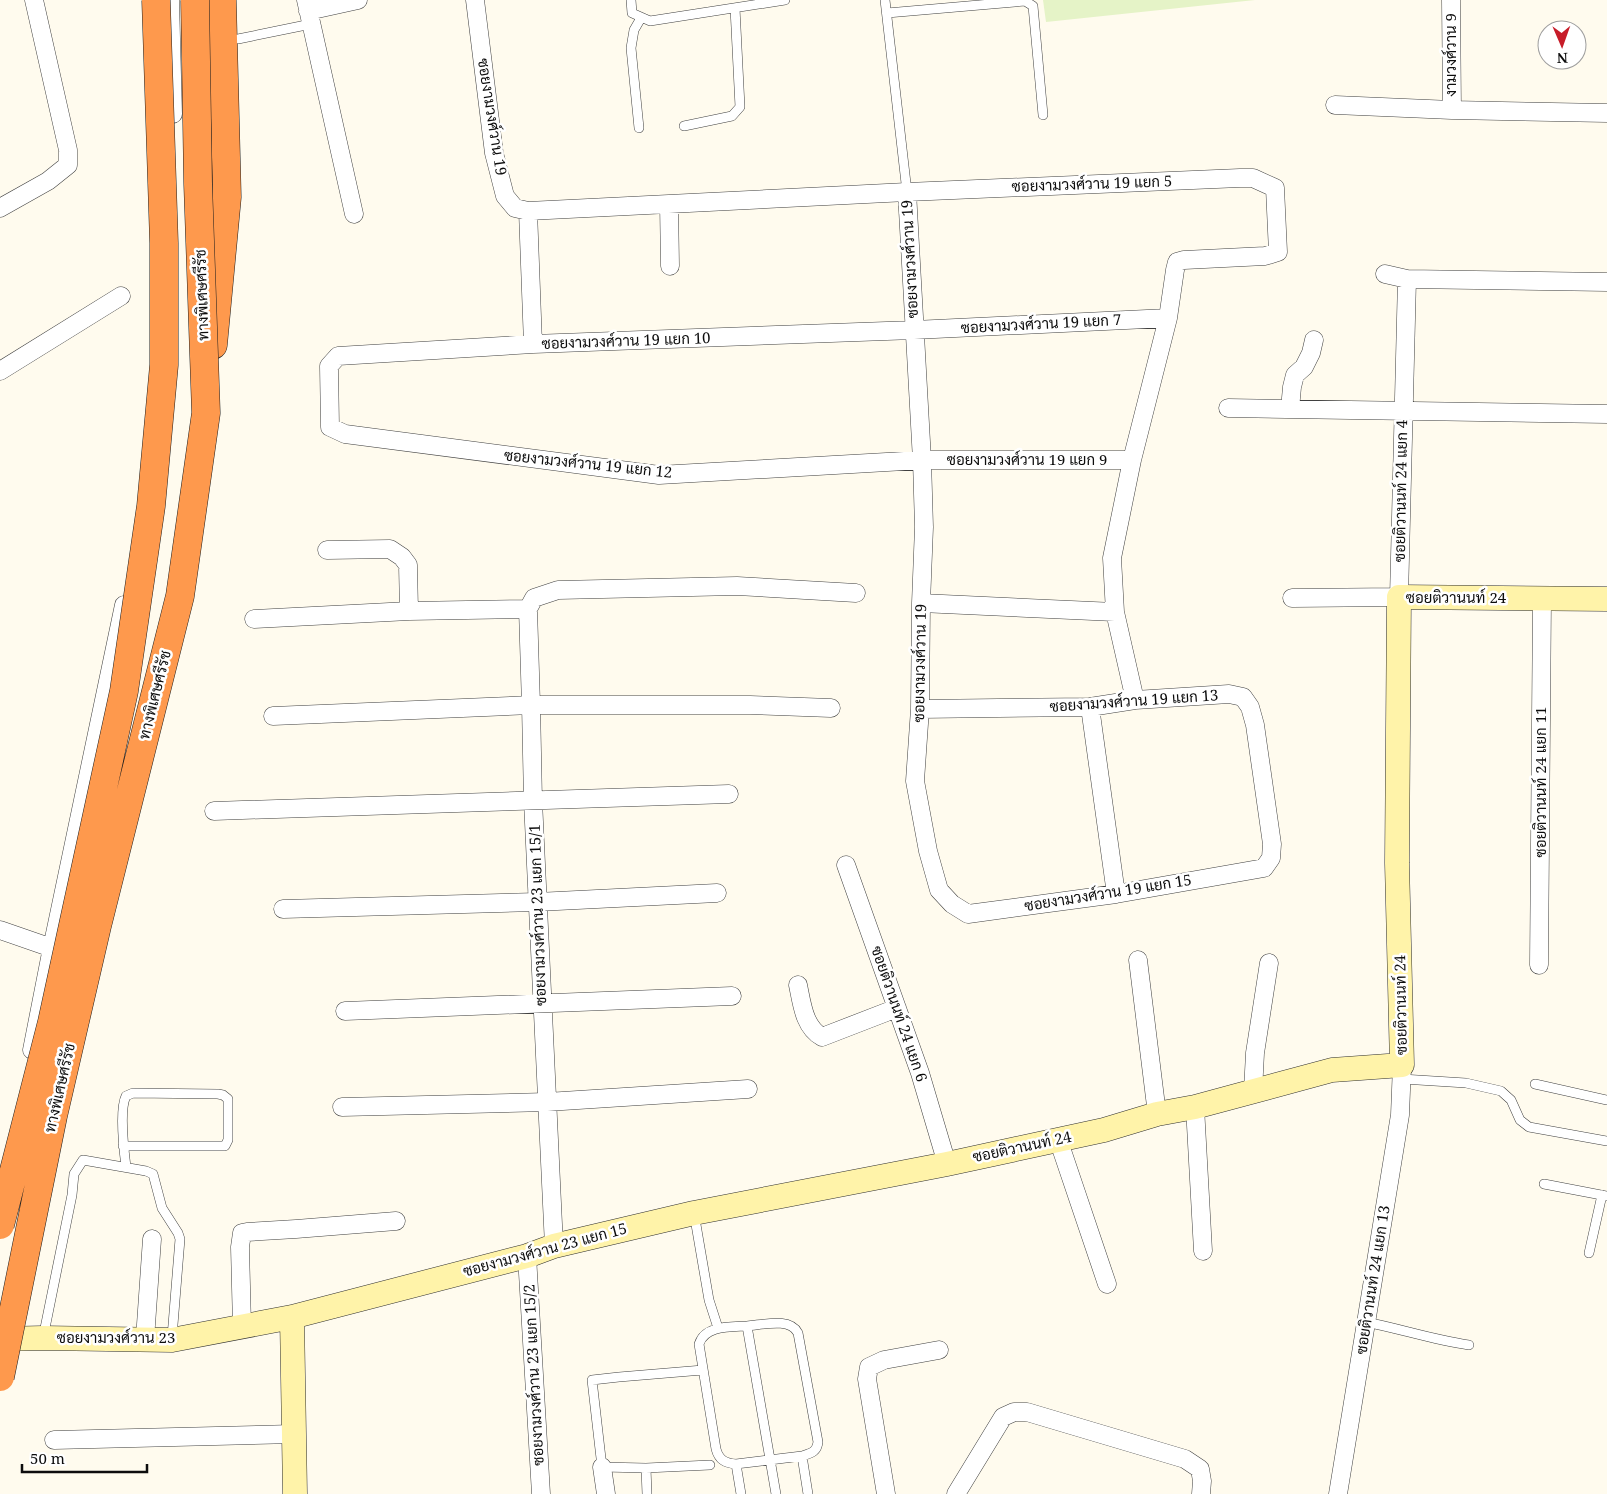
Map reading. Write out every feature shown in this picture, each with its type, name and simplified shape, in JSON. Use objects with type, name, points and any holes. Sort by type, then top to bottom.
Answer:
[{"type":"highway","name":"ทางพิเศษศรีรัช","points":[[0,1225],[52,1022],[124,690],[151,506],[164,364],[164,243],[156,0]]},
{"type":"highway","name":"ทางพิเศษศรีรัช","points":[[0,1377],[53,1116],[97,926],[180,596],[206,413],[198,184],[195,0]]},
{"type":"highway","points":[[206,413],[227,197],[222,0]]},
{"type":"street","points":[[0,208],[48,181],[68,166],[68,150],[34,0]]},
{"type":"street","points":[[0,1206],[52,948],[171,390],[175,162],[170,0]]},
{"type":"street","points":[[354,214],[308,12],[358,0]]},
{"type":"street","name":"ซอยงามวงศ์วาน 19","points":[[475,0],[494,153],[505,196],[515,208],[528,211],[907,192],[924,527],[920,709],[915,781],[928,851],[939,890],[952,904],[968,914]]},
{"type":"street","name":"งามวงศ์วาน 9","points":[[1451,0],[1452,110]]},
{"type":"street","points":[[1334,105],[1452,110],[1607,113]]},
{"type":"street","name":"ซอยงามวงศ์วาน 19 แยก 5","points":[[907,192],[1240,178],[1253,178],[1275,188],[1278,252],[1264,256],[1184,260],[1177,262],[1168,318]]},
{"type":"street","points":[[669,204],[670,266]]},
{"type":"street","points":[[528,211],[533,344]]},
{"type":"street","points":[[1385,274],[1407,279],[1607,282]]},
{"type":"street","name":"ซอยติวานนท์ 24 แยก 4","points":[[1399,597],[1407,279]]},
{"type":"street","points":[[0,371],[121,296]]},
{"type":"street","points":[[1135,700],[1115,612],[1112,558],[1132,460],[1168,318]]},
{"type":"street","name":"ซอยงามวงศ์วาน 19 แยก 7","points":[[914,330],[1168,318]]},
{"type":"street","name":"ซอยงามวงศ์วาน 19 แยก 10","points":[[338,356],[533,344],[914,330]]},
{"type":"street","points":[[1290,409],[1295,375],[1304,367],[1311,353],[1314,340]]},
{"type":"street","name":"ซอยงามวงศ์วาน 19 แยก 12","points":[[338,356],[329,366],[330,427],[345,434],[659,475],[922,460]]},
{"type":"street","points":[[1228,408],[1607,414]]},
{"type":"street","name":"ซอยงามวงศ์วาน 19 แยก 9","points":[[922,460],[1132,460]]},
{"type":"street","points":[[328,550],[390,549],[402,557],[408,565],[409,611]]},
{"type":"street","points":[[254,619],[409,611],[528,608],[534,598],[558,590],[737,586],[856,594]]},
{"type":"street","points":[[1292,598],[1399,597]]},
{"type":"street","name":"ซอยติวานนท์ 24","points":[[800,1193],[1104,1130],[1157,1114],[1195,1107],[1332,1070],[1402,1072],[1397,863],[1399,597],[1607,599]]},
{"type":"street","name":"ซอยติวานนท์ 24 แยก 11","points":[[1539,965],[1542,598]]},
{"type":"street","points":[[921,603],[1115,612]]},
{"type":"street","name":"ซอยงามวงศ์วาน 23 แยก 15/1","points":[[528,608],[537,902],[554,1246]]},
{"type":"street","name":"ซอยงามวงศ์วาน 19 แยก 13","points":[[920,709],[1090,707],[1135,700],[1229,694]]},
{"type":"street","name":"ซอยงามวงศ์วาน 19 แยก 15","points":[[968,914],[1116,894],[1264,868],[1271,858],[1272,844],[1255,724],[1250,707],[1243,697],[1229,694]]},
{"type":"street","points":[[273,716],[532,706],[750,705],[831,708]]},
{"type":"street","points":[[1090,707],[1116,894]]},
{"type":"street","points":[[214,811],[728,794]]},
{"type":"street","name":"ซอยติวานนท์ 24 แยก 6","points":[[846,865],[920,1073],[947,1164]]},
{"type":"street","points":[[283,909],[537,902],[717,893]]},
{"type":"street","points":[[0,930],[52,948]]},
{"type":"street","points":[[1138,960],[1157,1114]]},
{"type":"street","points":[[1253,1091],[1255,1053],[1269,963]]},
{"type":"street","points":[[798,985],[805,1017],[814,1032],[822,1037],[897,1008]]},
{"type":"street","points":[[345,1011],[732,996]]},
{"type":"street","name":"ซอยติวานนท์ 24 แยก 13","points":[[1338,1494],[1400,1115],[1402,1072]]},
{"type":"street","points":[[342,1107],[547,1102],[748,1089]]},
{"type":"street","points":[[1195,1107],[1203,1251]]},
{"type":"street","points":[[1058,1139],[1107,1284]]},
{"type":"street","name":"ซอยงามวงศ์วาน 23 แยก 15","points":[[292,1316],[527,1256],[554,1246],[694,1213],[800,1193]]},
{"type":"street","points":[[242,1326],[240,1247],[242,1234],[247,1232],[396,1221]]},
{"type":"street","points":[[145,1339],[152,1239]]},
{"type":"street","name":"ซอยงามวงศ์วาน 23 แยก 15/2","points":[[527,1256],[541,1494]]},
{"type":"street","points":[[292,1316],[295,1494]]},
{"type":"street","name":"ซอยงามวงศ์วาน 23","points":[[0,1339],[172,1340],[292,1316]]},
{"type":"street","points":[[886,1494],[867,1379],[869,1367],[884,1360],[939,1350]]},
{"type":"street","points":[[956,1494],[1003,1417],[1014,1412],[1028,1412],[1185,1459],[1200,1469],[1202,1481],[1200,1494]]},
{"type":"street","points":[[54,1440],[294,1434]]},
{"type":"street","points":[[602,1467],[606,1494]]},
{"type":"lane","points":[[631,0],[632,14],[650,22],[785,0]]},
{"type":"lane","points":[[885,0],[907,192]]},
{"type":"lane","points":[[887,13],[1025,1],[1033,6],[1043,115]]},
{"type":"lane","points":[[684,126],[732,116],[740,107],[735,8]]},
{"type":"lane","points":[[238,40],[308,12]]},
{"type":"lane","points":[[639,128],[631,48],[634,30],[641,18]]},
{"type":"lane","points":[[1402,1072],[1501,1091],[1511,1100],[1520,1120],[1529,1127],[1607,1142]]},
{"type":"lane","points":[[1534,1084],[1607,1100]]},
{"type":"lane","points":[[123,1146],[225,1146],[228,1140],[228,1100],[223,1095],[218,1094],[129,1094],[124,1098],[123,1146],[126,1167]]},
{"type":"lane","points":[[43,1338],[72,1195],[74,1174],[83,1160],[146,1170],[153,1174],[162,1208],[178,1233],[180,1247],[172,1340]]},
{"type":"lane","points":[[1544,1184],[1604,1196],[1589,1253]]},
{"type":"lane","points":[[694,1213],[709,1300],[718,1328]]},
{"type":"lane","points":[[1366,1322],[1413,1332],[1437,1340],[1469,1345]]},
{"type":"lane","points":[[782,1324],[792,1326],[798,1333],[818,1442],[816,1450],[802,1456],[736,1464],[722,1460],[718,1456],[700,1344],[701,1337],[718,1328],[782,1324]]},
{"type":"lane","points":[[747,1326],[776,1494]]},
{"type":"lane","points":[[703,1370],[592,1380],[602,1467],[646,1468],[710,1465]]},
{"type":"lane","points":[[802,1456],[808,1494]]},
{"type":"lane","points":[[736,1464],[741,1494]]},
{"type":"lane","points":[[646,1468],[647,1494]]},
{"type":"green space","points":[[1043,0],[1255,0],[1046,22]]}]
